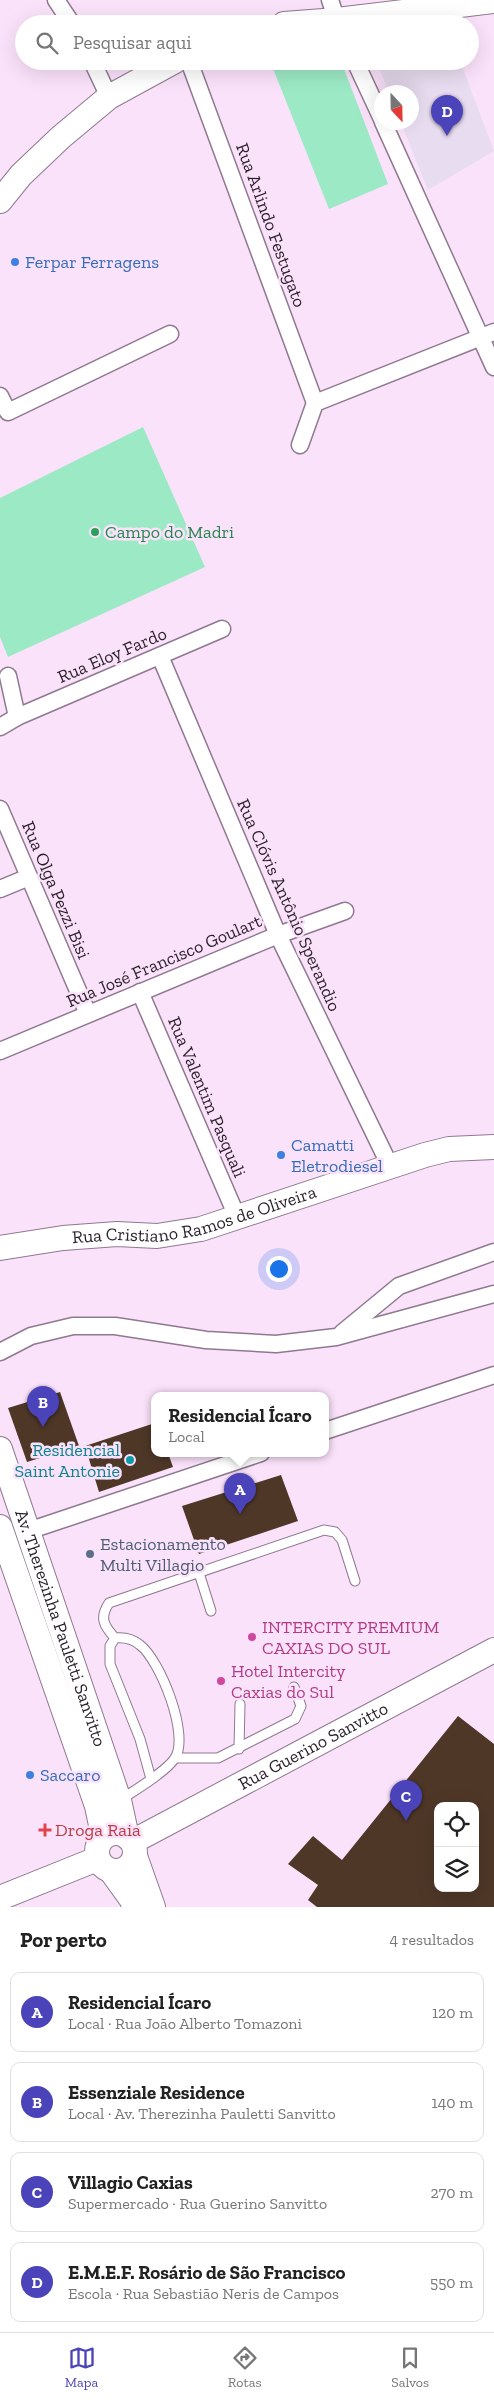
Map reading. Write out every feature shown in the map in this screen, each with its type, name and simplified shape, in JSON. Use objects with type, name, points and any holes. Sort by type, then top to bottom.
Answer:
[{"type":"main road","points":[[335,15],[494,1]]},
{"type":"main road","points":[[0,200],[21,175],[60,136],[109,97],[158,70]]},
{"type":"main road","name":"Rua Cristiano Ramos de Oliveira","points":[[2,1249],[63,1238],[108,1235],[157,1236],[201,1229],[390,1166],[449,1149],[494,1147]]},
{"type":"main road","name":"Av. Therezinha Pauletti Sanvitto","points":[[0,1449],[8,1496],[28,1531],[61,1629],[108,1803],[100,1825],[102,1858]]},
{"type":"main road","name":"Av. Therezinha Pauletti Sanvitto","points":[[0,1527],[38,1637],[108,1803],[131,1845],[153,1907]]},
{"type":"main road","points":[[38,1637],[61,1629]]},
{"type":"main road","name":"Rua Guerino Sanvitto","points":[[131,1845],[494,1650]]},
{"type":"main road","points":[[102,1858],[123,1870],[129,1866],[131,1845],[115,1833],[103,1838],[102,1858],[132,1900],[134,1907]]},
{"type":"main road","points":[[0,1898],[102,1858]]},
{"type":"street","points":[[56,0],[66,15]]},
{"type":"street","points":[[70,0],[74,15]]},
{"type":"street","points":[[96,70],[109,97]]},
{"type":"street","name":"Rua Arlindo Festugato","points":[[192,70],[315,403]]},
{"type":"street","points":[[359,70],[374,102]]},
{"type":"street","points":[[387,130],[487,334],[494,367]]},
{"type":"street","points":[[0,396],[8,412],[170,334]]},
{"type":"street","points":[[300,446],[315,403],[487,334]]},
{"type":"street","name":"Rua Eloy Fardo","points":[[17,717],[222,629]]},
{"type":"street","name":"Rua Clóvis Antônio Sperandio","points":[[160,656],[278,935],[390,1166]]},
{"type":"street","points":[[0,726],[17,717],[8,676]]},
{"type":"street","name":"Rua Olga Pezzi Bisi","points":[[0,809],[88,1014]]},
{"type":"street","points":[[0,889],[29,877]]},
{"type":"street","name":"Rua José Francisco Goulart","points":[[0,1051],[278,935],[345,911]]},
{"type":"street","name":"Rua Valentim Pasquali","points":[[140,992],[238,1218]]},
{"type":"street","points":[[336,1338],[399,1286],[494,1252]]},
{"type":"street","points":[[0,1352],[31,1336],[73,1326],[115,1326],[206,1340],[276,1344],[336,1338],[494,1294]]},
{"type":"street","points":[[329,1430],[494,1375]]},
{"type":"street","points":[[28,1531],[249,1457]]},
{"type":"lane","points":[[115,1638],[104,1625],[103,1613],[109,1603],[324,1530],[335,1532],[342,1540],[355,1581]]},
{"type":"lane","points":[[198,1573],[211,1611]]},
{"type":"lane","points":[[115,1638],[124,1637],[141,1645],[156,1664],[170,1694],[178,1721],[176,1758]]},
{"type":"lane","points":[[115,1638],[110,1646],[110,1664],[140,1739],[151,1779]]},
{"type":"lane","points":[[108,1803],[151,1779],[176,1758],[218,1758],[295,1719],[301,1706],[294,1686]]},
{"type":"lane","points":[[239,1749],[240,1704]]},
{"type":"shaded area","points":[[380,70],[463,70],[494,151],[428,190],[404,130],[419,130],[419,85],[386,85]]},
{"type":"green space","points":[[274,70],[344,70],[388,184],[329,209]]},
{"type":"green space","name":"Campo do Madri","points":[[143,427],[205,567],[8,657],[0,637],[0,498]]},
{"type":"building","points":[[60,1392],[79,1446],[27,1462],[8,1408]]},
{"type":"building","name":"Residencial Saint Antonie","points":[[151,1424],[151,1457],[169,1457],[173,1467],[99,1492],[85,1446]]},
{"type":"building","points":[[281,1475],[298,1521],[199,1554],[182,1506]]},
{"type":"building","points":[[458,1716],[494,1744],[494,1907],[317,1907],[308,1900],[318,1885],[288,1864],[313,1836],[342,1860]]},
{"type":"place","name":"E.M.E.F. Rosário de São Francisco","points":[[447,136]]},
{"type":"place","name":"Ferpar Ferragens","points":[[15,262]]},
{"type":"place","name":"Campo do Madri","points":[[95,532]]},
{"type":"place","name":"Camatti Eletrodiesel","points":[[281,1155]]},
{"type":"place","name":"Essenziale Residence","points":[[43,1427]]},
{"type":"place","name":"Residencial Saint Antonie","points":[[130,1460]]},
{"type":"place","name":"Residencial Ícaro","points":[[240,1514]]},
{"type":"place","name":"Estacionamento Multi Villagio","points":[[90,1554]]},
{"type":"place","name":"INTERCITY PREMIUM CAXIAS DO SUL","points":[[252,1637]]},
{"type":"place","name":"Hotel Intercity Caxias do Sul","points":[[221,1681]]},
{"type":"place","name":"Saccaro","points":[[30,1775]]},
{"type":"place","name":"Villagio Caxias","points":[[406,1821]]},
{"type":"place","name":"Droga Raia","points":[[45,1830]]}]
